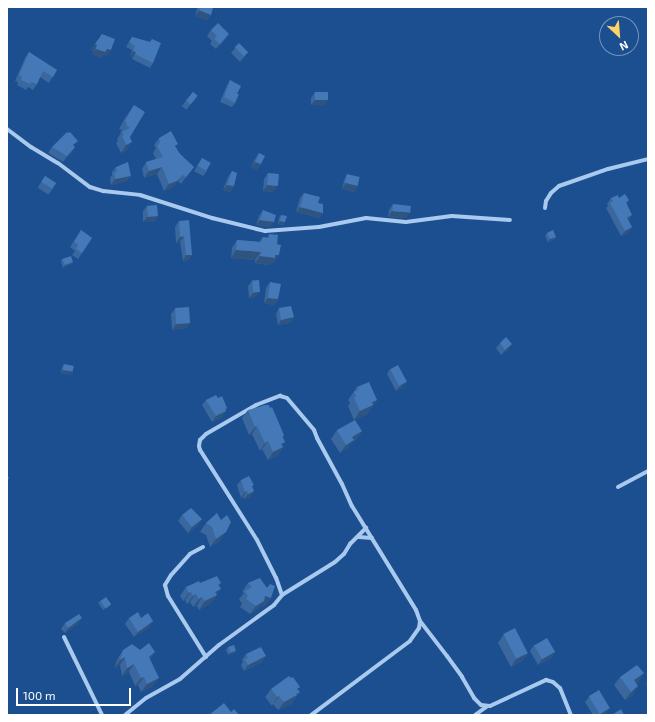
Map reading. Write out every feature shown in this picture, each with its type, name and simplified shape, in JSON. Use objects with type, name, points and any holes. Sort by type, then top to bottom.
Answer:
[{"type":"street","points":[[7,129],[31,147],[58,163],[90,188],[140,195],[212,218],[265,231],[319,227],[366,218],[406,222],[418,222],[452,216],[510,220]]},
{"type":"street","points":[[545,208],[546,201],[551,193],[559,186],[608,169],[648,159]]},
{"type":"street","points":[[282,595],[276,578],[257,540],[200,450],[200,440],[206,434],[268,400],[280,396],[287,398],[314,430],[316,438],[342,484],[352,506],[416,610],[420,621],[462,677],[474,698],[481,705],[486,706]]},
{"type":"street","points":[[618,487],[648,471]]},
{"type":"street","points":[[125,715],[146,698],[180,679],[219,645],[274,605],[282,595],[335,562],[366,528]]},
{"type":"street","points":[[359,537],[372,538]]},
{"type":"street","points":[[203,546],[190,554],[171,575],[165,585],[168,596],[206,657]]},
{"type":"street","points":[[311,715],[410,641],[419,628],[420,621]]},
{"type":"street","points":[[64,637],[102,715]]},
{"type":"street","points":[[475,715],[486,706],[546,680],[553,682],[560,688],[571,715]]},
{"type":"building","points":[[200,7],[213,8],[211,15],[199,10]]},
{"type":"building","points":[[218,23],[229,34],[220,44],[214,39],[217,36],[211,30]]},
{"type":"building","points":[[102,34],[115,39],[111,50],[107,49],[105,52],[96,49],[97,45],[95,44]]},
{"type":"building","points":[[132,37],[150,42],[152,39],[161,43],[153,63],[135,54],[136,52],[133,51],[135,46],[129,42]]},
{"type":"building","points":[[239,43],[248,52],[244,56],[235,47]]},
{"type":"building","points":[[29,52],[57,70],[53,77],[43,71],[37,84],[31,82],[30,84],[21,80],[22,77],[19,75]]},
{"type":"building","points":[[230,80],[241,86],[235,103],[224,97]]},
{"type":"building","points":[[193,92],[198,96],[191,104],[186,101]]},
{"type":"building","points":[[315,92],[328,92],[328,100],[315,100]]},
{"type":"building","points":[[134,105],[145,112],[130,137],[132,142],[126,145],[122,132],[130,128],[126,125],[127,123],[125,121]]},
{"type":"building","points":[[171,131],[178,144],[175,146],[180,154],[194,167],[186,177],[183,175],[177,181],[169,184],[162,167],[149,171],[146,162],[163,157],[157,146],[160,142],[159,138]]},
{"type":"building","points":[[67,132],[70,132],[78,141],[73,145],[75,147],[67,156],[52,147]]},
{"type":"building","points":[[259,153],[265,156],[261,164],[255,162]]},
{"type":"building","points":[[202,158],[211,163],[206,171],[198,166]]},
{"type":"building","points":[[128,162],[131,176],[115,179],[114,173],[117,172],[116,167]]},
{"type":"building","points":[[232,171],[237,173],[234,186],[227,185]]},
{"type":"building","points":[[268,173],[279,174],[278,186],[267,185]]},
{"type":"building","points":[[347,174],[360,177],[358,186],[345,183]]},
{"type":"building","points":[[45,176],[56,183],[52,189],[41,182]]},
{"type":"building","points":[[304,193],[320,197],[318,203],[323,204],[323,213],[300,207]]},
{"type":"building","points":[[625,194],[629,200],[626,202],[632,215],[627,218],[632,227],[625,231],[610,203],[613,201],[611,198],[618,195],[619,198]]},
{"type":"building","points":[[393,204],[411,206],[410,213],[392,211]]},
{"type":"building","points":[[157,205],[158,216],[148,217],[147,206]]},
{"type":"building","points":[[263,210],[276,215],[274,222],[260,220]]},
{"type":"building","points":[[281,215],[287,216],[285,222],[280,221]]},
{"type":"building","points":[[189,220],[192,255],[186,255],[184,236],[180,237],[179,221]]},
{"type":"building","points":[[81,230],[92,238],[82,253],[76,249],[78,245],[74,242]]},
{"type":"building","points":[[553,230],[556,237],[550,239],[547,233]]},
{"type":"building","points":[[269,234],[278,235],[277,244],[281,245],[279,255],[275,255],[275,258],[260,256],[261,252],[236,250],[237,240],[261,242],[263,237],[269,238]]},
{"type":"building","points":[[71,256],[73,262],[65,265],[62,259]]},
{"type":"building","points":[[259,280],[260,292],[253,293],[252,281]]},
{"type":"building","points":[[270,282],[281,284],[278,299],[268,298]]},
{"type":"building","points":[[291,306],[294,317],[281,320],[279,308]]},
{"type":"building","points":[[189,307],[190,323],[176,324],[175,308]]},
{"type":"building","points":[[506,337],[512,344],[505,350],[500,343]]},
{"type":"building","points":[[64,364],[74,366],[73,372],[63,370]]},
{"type":"building","points":[[398,365],[407,382],[399,386],[390,369]]},
{"type":"building","points":[[369,382],[377,400],[372,402],[373,405],[360,411],[354,398],[356,396],[354,392],[358,390],[357,387]]},
{"type":"building","points":[[216,395],[218,398],[222,396],[227,408],[225,409],[226,411],[216,416],[206,400]]},
{"type":"building","points":[[269,405],[270,408],[272,407],[284,435],[282,436],[285,442],[281,444],[283,447],[273,452],[268,441],[265,443],[257,426],[255,427],[248,410]]},
{"type":"building","points":[[355,420],[362,431],[352,437],[354,440],[346,445],[337,430]]},
{"type":"building","points":[[249,476],[254,485],[252,486],[254,491],[248,494],[247,491],[245,492],[241,480]]},
{"type":"building","points":[[191,508],[202,519],[192,527],[182,515]]},
{"type":"building","points":[[217,513],[221,520],[227,515],[231,522],[226,532],[216,539],[212,527],[206,523]]},
{"type":"building","points":[[217,576],[221,583],[218,584],[221,589],[215,592],[217,595],[205,601],[202,597],[199,599],[196,594],[193,596],[191,592],[189,593],[186,587],[199,581],[200,583]]},
{"type":"building","points":[[260,578],[267,588],[270,584],[275,586],[271,598],[265,596],[264,601],[256,606],[246,599],[248,596],[245,591],[252,587],[248,583]]},
{"type":"building","points":[[106,597],[111,604],[106,608],[100,601]]},
{"type":"building","points":[[138,612],[141,618],[148,613],[153,621],[138,632],[129,618]]},
{"type":"building","points":[[79,614],[82,618],[68,628],[65,623]]},
{"type":"building","points":[[515,628],[528,653],[516,659],[503,634]]},
{"type":"building","points":[[547,638],[555,652],[542,659],[534,646]]},
{"type":"building","points":[[149,643],[155,652],[149,657],[159,678],[147,684],[144,677],[141,678],[134,664],[127,668],[125,657],[120,660],[123,650],[132,644],[140,650]]},
{"type":"building","points":[[234,645],[236,651],[230,653],[228,647]]},
{"type":"building","points":[[261,647],[266,656],[248,665],[245,659],[248,658],[246,654]]},
{"type":"building","points":[[637,665],[644,673],[634,680],[638,686],[631,692],[620,677]]},
{"type":"building","points":[[289,676],[291,678],[293,677],[300,687],[297,689],[300,692],[284,702],[279,696],[277,697],[271,689]]},
{"type":"building","points":[[599,690],[610,708],[600,714],[589,696]]},
{"type":"building","points":[[224,703],[231,712],[234,709],[239,715],[209,715]]},
{"type":"building","points":[[621,709],[624,715],[612,715]]}]
